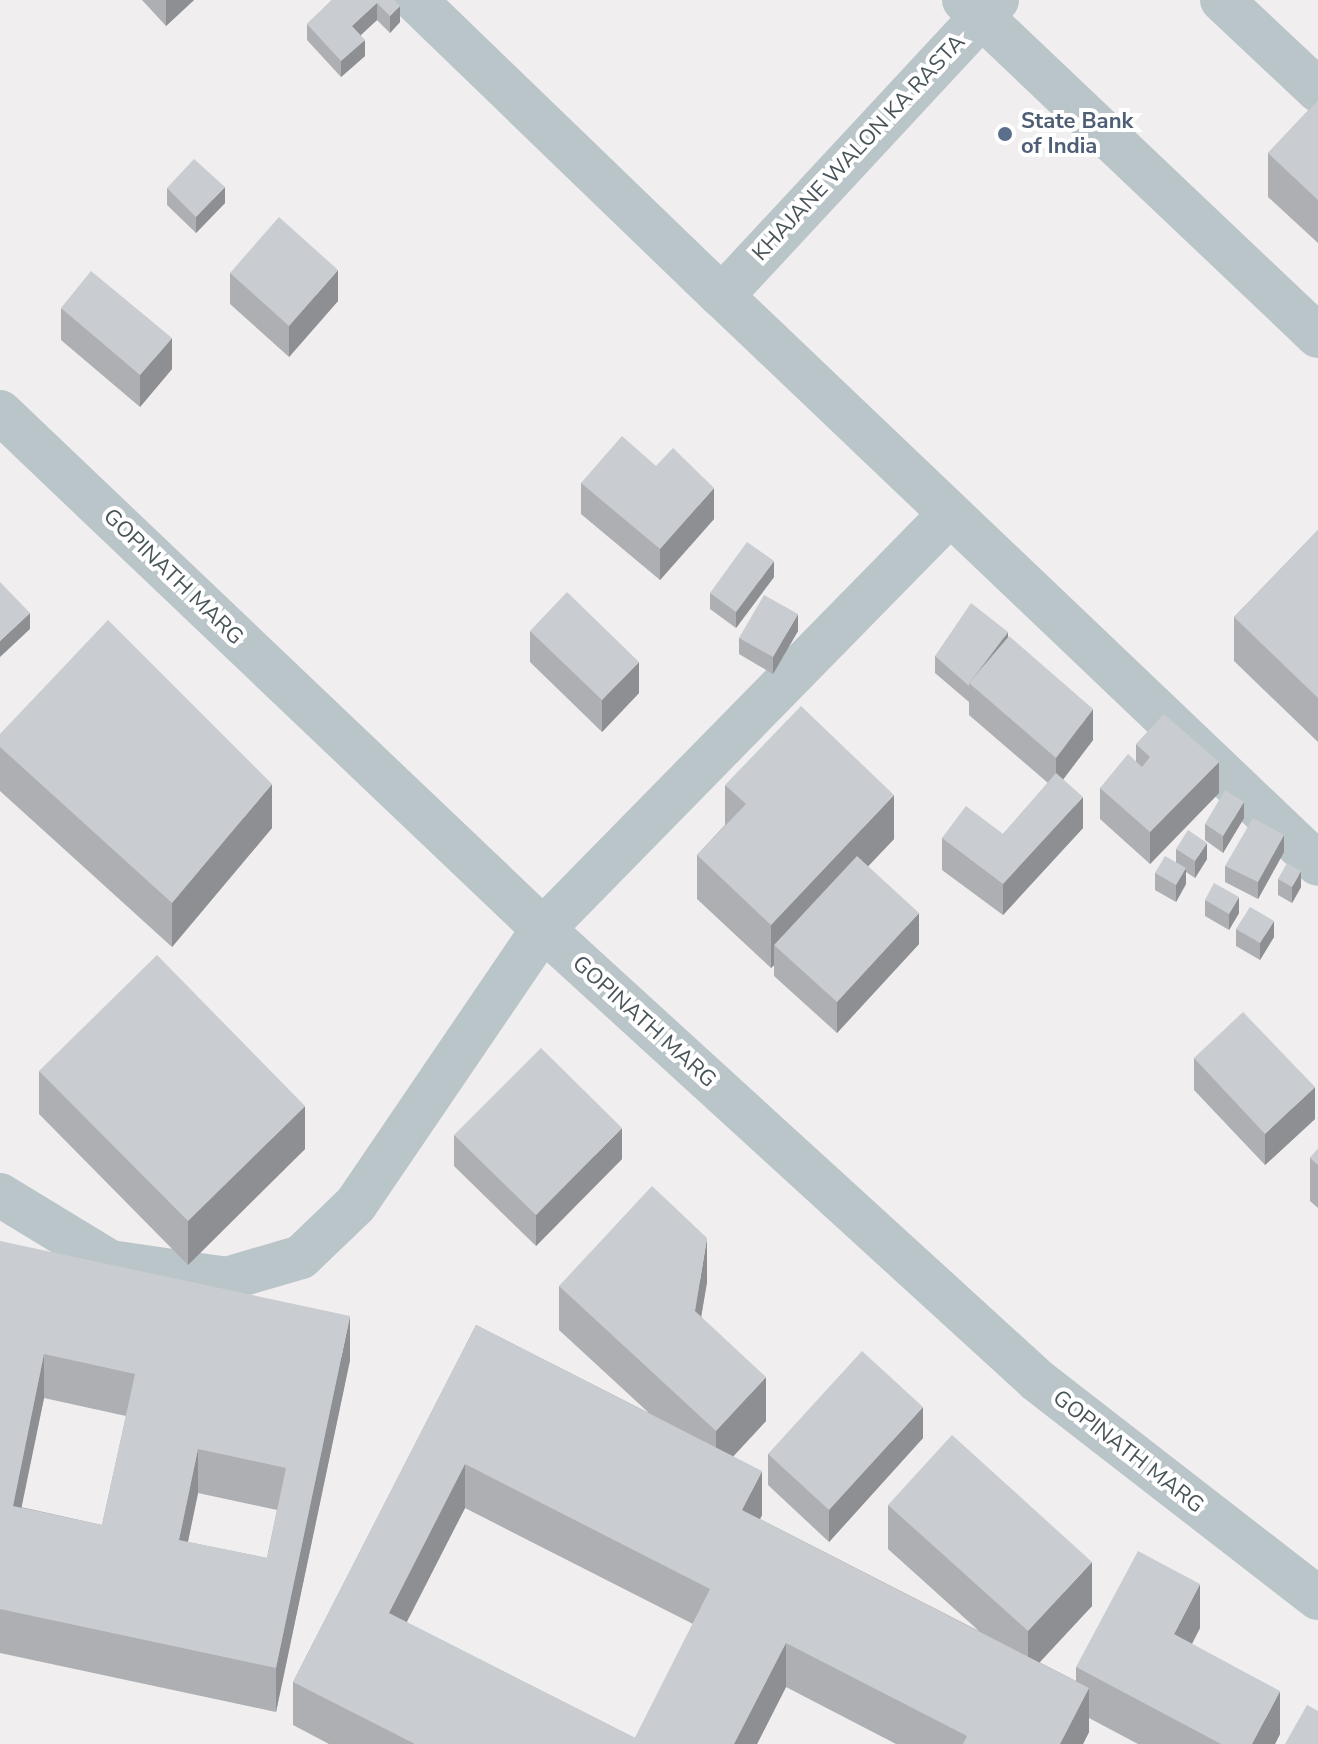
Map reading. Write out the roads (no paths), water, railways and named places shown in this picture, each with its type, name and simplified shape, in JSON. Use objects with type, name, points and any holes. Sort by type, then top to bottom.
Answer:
[{"type":"street","points":[[415,0],[949,515],[1318,864]]},
{"type":"street","points":[[1222,0],[1318,90]]},
{"type":"street","points":[[981,5],[1318,336]]},
{"type":"street","name":"KHAJANE WALON KA RASTA","points":[[722,296],[981,5]]},
{"type":"street","name":"GOPINATH MARG","points":[[0,412],[543,929],[1038,1381],[1318,1598]]},
{"type":"street","points":[[0,1195],[110,1262],[226,1279],[301,1257],[356,1204],[543,929],[949,515]]},
{"type":"place","name":"State Bank of India","points":[[1005,134]]}]
